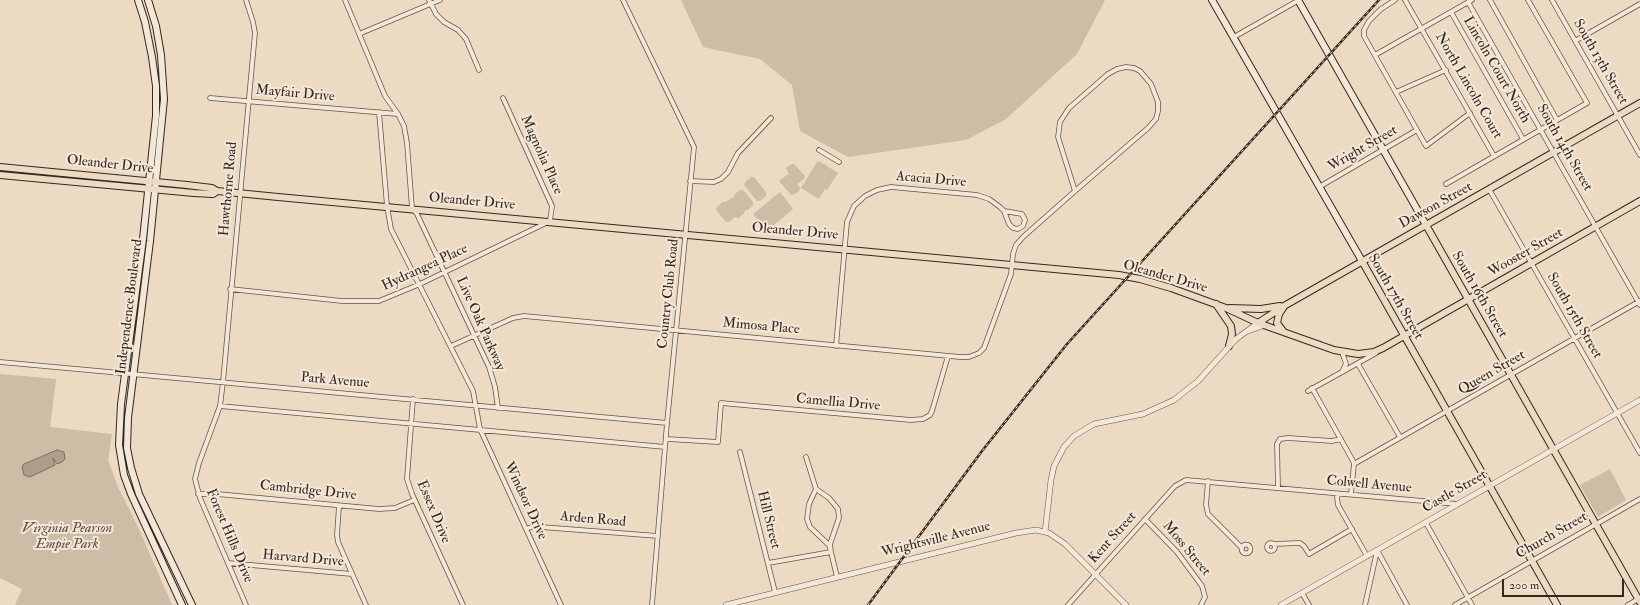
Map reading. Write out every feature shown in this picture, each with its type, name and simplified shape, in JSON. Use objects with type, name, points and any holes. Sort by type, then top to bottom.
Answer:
[{"type":"main road","name":"Independence Boulevard","points":[[138,0],[149,36],[156,86],[156,116],[147,188],[143,239],[121,404],[119,445],[124,475],[141,518],[182,605]]},
{"type":"main road","name":"Independence Boulevard","points":[[148,0],[158,37],[164,84],[164,111],[133,374],[127,430],[127,448],[132,472],[145,507],[192,605]]},
{"type":"main road","name":"South 17th Street","points":[[1212,0],[1557,605]]},
{"type":"main road","name":"South 16th Street","points":[[1298,0],[1639,600]]},
{"type":"main road","name":"Dawson Street","points":[[1258,323],[1287,304],[1640,103]]},
{"type":"main road","name":"Oleander Drive","points":[[0,167],[212,188],[217,191],[1109,273],[1140,279],[1171,288],[1226,308],[1258,323],[1342,352],[1358,354]]},
{"type":"main road","name":"Oleander Drive","points":[[0,175],[147,188],[155,190],[213,194],[217,191]]},
{"type":"main road","name":"Wooster Street","points":[[1358,354],[1374,352],[1404,337],[1640,201]]},
{"type":"main road","points":[[1216,304],[1231,326],[1232,334],[1229,346]]},
{"type":"main road","points":[[1226,308],[1261,309],[1273,308],[1287,304]]},
{"type":"main road","points":[[1284,332],[1278,326],[1277,319],[1278,314],[1287,304]]},
{"type":"street","name":"Hawthorne Road","points":[[223,382],[230,289],[255,33],[246,0]]},
{"type":"street","name":"Live Oak Parkway","points":[[345,0],[385,96],[398,114],[405,130],[411,200],[414,209],[491,373],[498,408]]},
{"type":"street","points":[[359,34],[430,2],[440,0]]},
{"type":"street","name":"Country Club Road","points":[[623,0],[693,144],[694,149],[667,423],[667,439],[652,605]]},
{"type":"street","points":[[1234,37],[1298,0]]},
{"type":"street","points":[[1395,0],[1374,15],[1364,30],[1364,36],[1426,146],[1470,113]]},
{"type":"street","name":"North Lincoln Court","points":[[1405,0],[1494,156]]},
{"type":"street","points":[[1490,0],[1557,120]]},
{"type":"street","points":[[1446,184],[1587,103],[1528,0]]},
{"type":"street","name":"South 13th Street","points":[[1552,0],[1640,155]]},
{"type":"street","points":[[1575,41],[1640,5],[1636,0]]},
{"type":"street","points":[[1375,55],[1470,1]]},
{"type":"street","name":"South 14th Street","points":[[1470,1],[1540,129],[1639,303]]},
{"type":"street","points":[[430,2],[435,13],[442,20],[458,30],[466,39],[479,70]]},
{"type":"street","name":"Lincoln Court North","points":[[1450,12],[1523,139]]},
{"type":"street","name":"Mimosa Place","points":[[451,346],[520,316],[948,356],[969,357],[979,353],[984,348],[1010,278],[1014,249],[1019,241],[1148,128],[1156,119],[1158,108],[1156,96],[1147,78],[1137,69],[1123,67],[1111,72],[1069,108],[1062,117],[1058,128],[1058,138],[1075,191]]},
{"type":"street","points":[[1396,92],[1446,70]]},
{"type":"street","name":"Mayfair Drive","points":[[210,98],[398,114]]},
{"type":"street","name":"Magnolia Place","points":[[503,98],[552,206],[550,222]]},
{"type":"street","points":[[379,112],[387,206],[391,229],[473,390],[476,405]]},
{"type":"street","points":[[690,181],[714,182],[721,179],[728,172],[738,153],[771,118]]},
{"type":"street","name":"Wright Street","points":[[1319,187],[1417,130]]},
{"type":"street","points":[[819,150],[839,162]]},
{"type":"street","name":"Acacia Drive","points":[[836,346],[847,222],[852,210],[865,196],[882,188],[899,188],[977,195],[993,201],[1004,211],[1010,226],[1018,229],[1023,226],[1025,220],[1022,214],[1004,211]]},
{"type":"street","name":"South 15th Street","points":[[1489,189],[1640,451]]},
{"type":"street","name":"Hydrangea Place","points":[[230,289],[342,301],[379,301],[420,284],[550,222]]},
{"type":"street","name":"Queen Street","points":[[1354,464],[1639,303]]},
{"type":"street","name":"Dawson Street","points":[[1045,532],[1052,471],[1059,454],[1066,444],[1081,431],[1094,424],[1143,414],[1174,400],[1198,381],[1236,338],[1258,323]]},
{"type":"street","name":"Dawson Street","points":[[1245,332],[1265,325]]},
{"type":"street","name":"Wooster Street","points":[[1308,391],[1341,374],[1383,348]]},
{"type":"street","points":[[1341,374],[1346,364],[1342,352]]},
{"type":"street","name":"Camellia Drive","points":[[667,439],[718,442],[721,403],[911,420],[923,419],[930,415],[932,411],[948,356]]},
{"type":"street","name":"Park Avenue","points":[[0,362],[667,423]]},
{"type":"street","points":[[1358,364],[1400,437]]},
{"type":"street","name":"Forest Hills Drive","points":[[223,382],[220,406],[196,472],[195,482],[198,494],[246,605]]},
{"type":"street","points":[[1312,388],[1354,464],[1351,494]]},
{"type":"street","name":"Essex Drive","points":[[413,400],[407,475],[414,500],[462,605]]},
{"type":"street","name":"Castle Street","points":[[1282,605],[1640,400]]},
{"type":"street","name":"Windsor Drive","points":[[476,405],[480,430],[561,605]]},
{"type":"street","points":[[220,406],[666,447]]},
{"type":"street","points":[[1278,487],[1278,443],[1281,438],[1332,441],[1341,439]]},
{"type":"street","name":"Hill Street","points":[[740,452],[775,592]]},
{"type":"street","points":[[806,458],[816,489],[829,498],[837,506],[839,511],[838,524],[831,541],[831,552]]},
{"type":"street","name":"Colwell Avenue","points":[[1175,486],[1186,480],[1208,481],[1458,504]]},
{"type":"street","points":[[1208,481],[1206,505],[1208,514],[1242,548]]},
{"type":"street","name":"Kent Street","points":[[1068,605],[1175,486]]},
{"type":"street","points":[[816,489],[809,504],[806,519],[810,527],[829,545],[837,577]]},
{"type":"street","name":"Cambridge Drive","points":[[198,494],[217,494],[339,506],[389,509],[414,500]]},
{"type":"street","points":[[1339,494],[1337,497],[1338,504],[1367,556]]},
{"type":"street","name":"Church Street","points":[[1455,605],[1640,499]]},
{"type":"street","points":[[339,506],[337,538],[366,605]]},
{"type":"street","name":"Moss Street","points":[[1146,519],[1177,552],[1202,586],[1205,597],[1201,605]]},
{"type":"street","points":[[1426,523],[1472,605]]},
{"type":"street","name":"Arden Road","points":[[526,529],[534,526],[658,536]]},
{"type":"street","points":[[1273,544],[1300,543],[1309,554],[1352,529]]},
{"type":"street","name":"Wrightsville Avenue","points":[[726,605],[1016,533],[1036,530],[1045,532],[1065,544],[1126,605]]},
{"type":"street","points":[[1365,605],[1377,550]]},
{"type":"street","points":[[1377,550],[1407,605]]},
{"type":"street","points":[[768,563],[831,552]]},
{"type":"street","name":"Harvard Drive","points":[[228,563],[352,574]]},
{"type":"street","points":[[1302,593],[1309,605]]},
{"type":"street","points":[[1628,605],[1639,600]]},
{"type":"green space","points":[[681,0],[1105,0],[1077,54],[1006,119],[966,140],[848,157],[800,131],[792,85],[760,59],[703,47]]},
{"type":"green space","points":[[819,161],[838,173],[819,199],[801,188]]},
{"type":"green space","points":[[794,164],[805,176],[804,179],[797,184],[800,188],[799,191],[791,195],[779,181],[789,175],[786,168]]},
{"type":"green space","points":[[751,177],[754,177],[766,192],[766,196],[760,201],[757,201],[744,185],[745,182]]},
{"type":"green space","points":[[740,190],[743,190],[753,202],[753,205],[748,210],[745,210],[739,218],[735,217],[729,222],[726,222],[716,210],[717,207],[722,202],[734,197]]},
{"type":"green space","points":[[780,192],[793,209],[767,231],[753,214]]},
{"type":"green space","name":"Virginia Pearson Empie Park","points":[[0,374],[56,379],[50,427],[112,434],[108,460],[118,487],[139,529],[172,605],[15,605],[22,589],[0,578]]},
{"type":"green space","points":[[1610,469],[1626,500],[1598,517],[1580,485]]},
{"type":"shaded area","points":[[57,450],[64,452],[65,459],[62,462],[57,464],[53,458],[55,465],[30,477],[24,475],[22,467],[24,464]]},
{"type":"railway","points":[[868,605],[982,451],[1067,344],[1379,0]]}]
